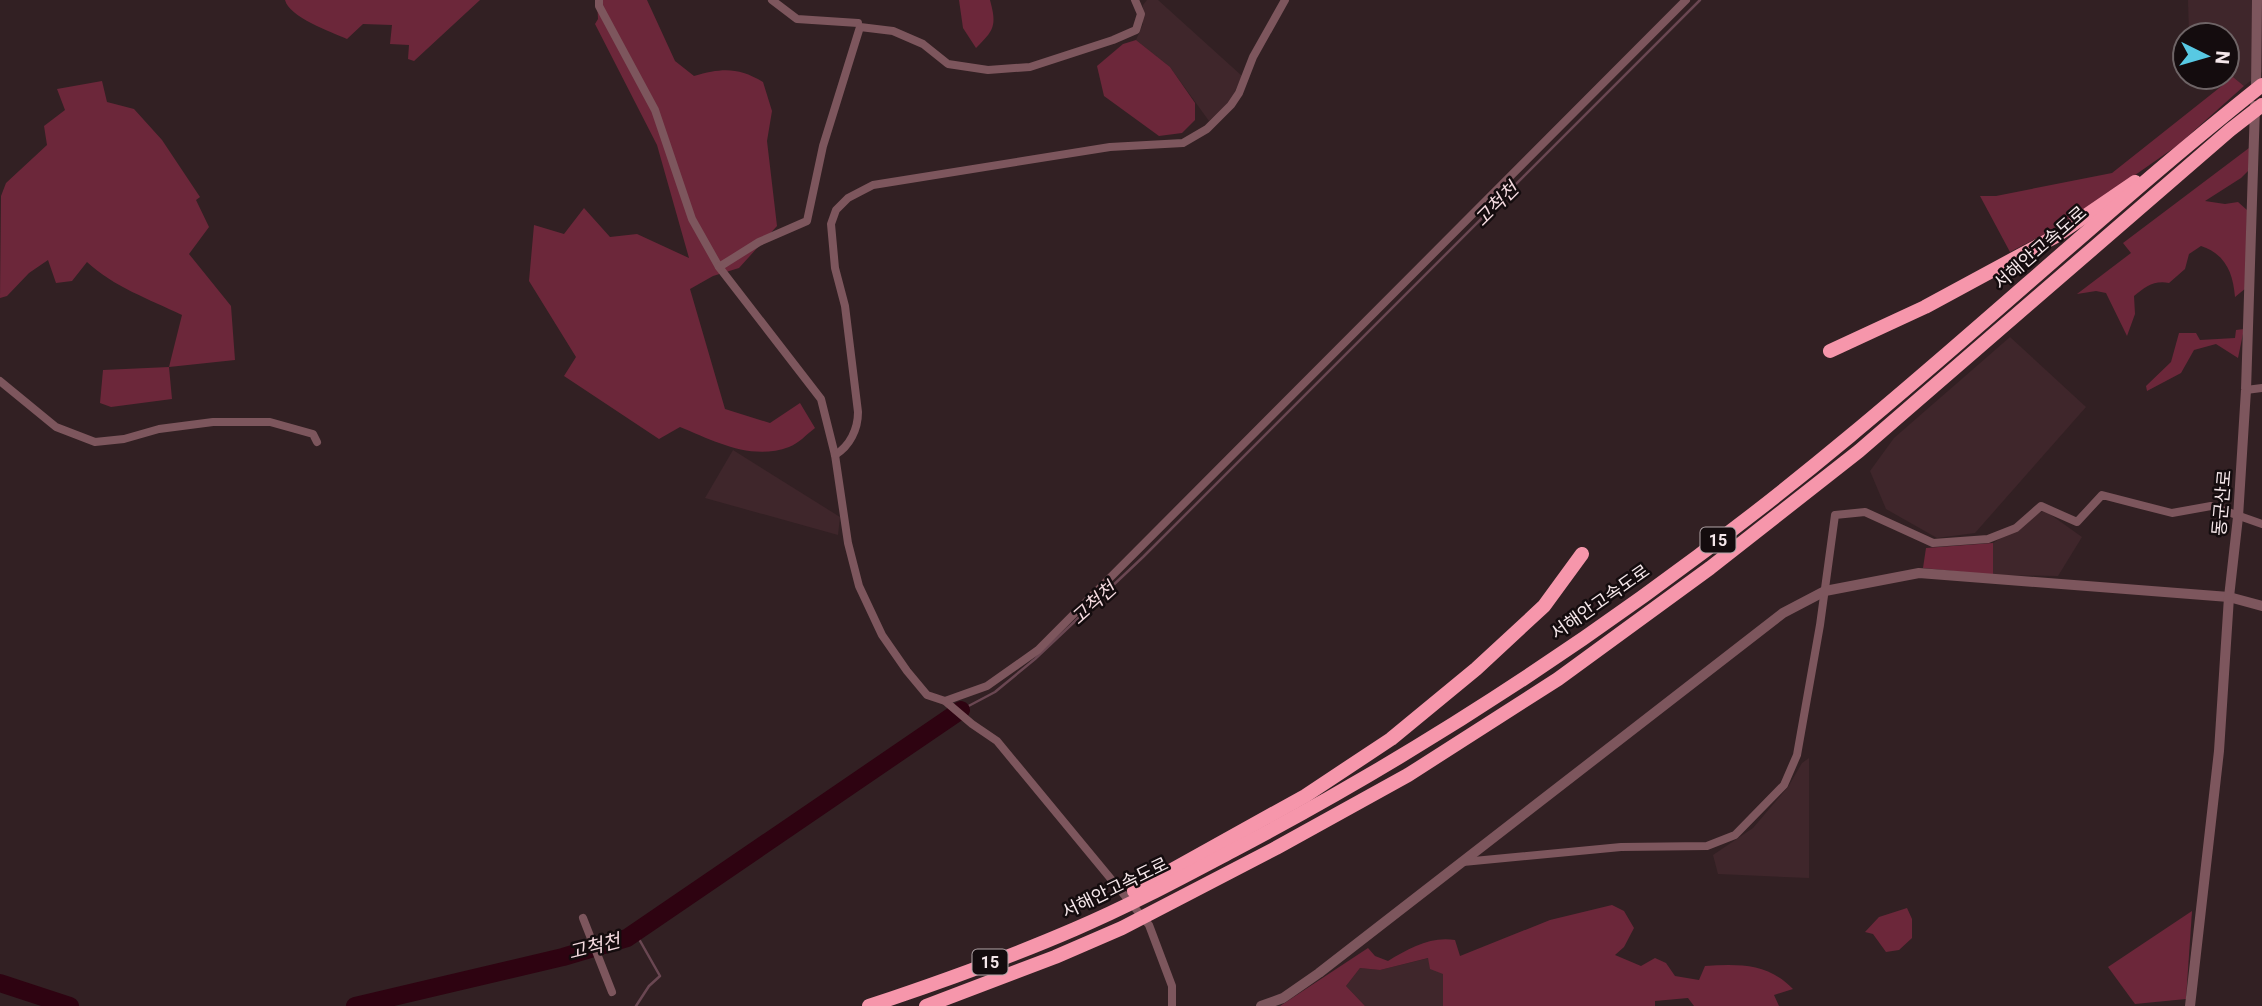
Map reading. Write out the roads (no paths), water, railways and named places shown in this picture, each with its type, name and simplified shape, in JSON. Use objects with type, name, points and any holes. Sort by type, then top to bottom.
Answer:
[{"type":"highway","name":"서해안고속도로","points":[[869,1006],[1041,943],[1268,832],[1392,763],[1547,663],[1699,555],[1848,438],[2262,85]]},
{"type":"highway","name":"서해안고속도로","points":[[926,1006],[1055,957],[1122,928],[1276,848],[1408,775],[1569,671],[1710,568],[1859,451],[2230,130],[2262,106]]},
{"type":"highway","points":[[1830,351],[1925,307],[2056,236],[2197,139]]},
{"type":"highway","points":[[1146,890],[1304,796],[1391,739],[1476,669],[1544,606],[1581,554]]},
{"type":"street","points":[[599,0],[599,6],[655,110],[692,219],[719,267],[821,399],[835,455],[848,543],[859,586],[882,635],[906,671],[927,695],[947,704],[997,741],[1149,925],[1171,986],[1172,1006]]},
{"type":"street","points":[[772,0],[797,19],[858,23]]},
{"type":"street","points":[[719,267],[759,242],[807,221],[823,146],[860,27],[893,31],[923,44],[948,64],[988,70],[1030,68],[1136,30],[1140,14],[1135,0]]},
{"type":"street","points":[[835,455],[845,449],[858,424],[845,306],[835,268],[831,224],[836,210],[848,198],[873,186],[1110,147],[1182,143],[1206,129],[1231,105],[1239,93],[1253,57],[1285,0]]},
{"type":"street","points":[[947,704],[987,686],[1038,650],[1686,0]]},
{"type":"street","name":"동군산로","points":[[2190,1006],[2219,751],[2229,597],[2238,517],[2246,390],[2257,0]]},
{"type":"street","points":[[0,381],[57,427],[95,442],[124,439],[159,429],[213,422],[270,422],[313,434],[317,442]]},
{"type":"street","points":[[2246,390],[2262,388]]},
{"type":"street","points":[[1463,862],[1621,847],[1707,846],[1735,835],[1784,785],[1797,755],[1836,515],[1866,512],[1933,543],[1988,539],[2017,528],[2041,506],[2077,522],[2102,495],[2172,513],[2211,506],[2262,524]]},
{"type":"street","points":[[1261,1006],[1283,998],[1319,973],[1783,613],[1825,591],[1919,573],[2229,597],[2262,606]]},
{"type":"street","points":[[583,918],[612,992]]},
{"type":"waterway","name":"고척천","points":[[961,710],[995,692],[1035,659],[1143,557],[1700,0]]},
{"type":"waterway","name":"고척천","points":[[355,1006],[563,957],[627,938],[961,710]]},
{"type":"waterway","points":[[635,932],[660,976],[649,986],[636,1006]]},
{"type":"waterway","name":"고척천","points":[[0,983],[70,1006]]}]
